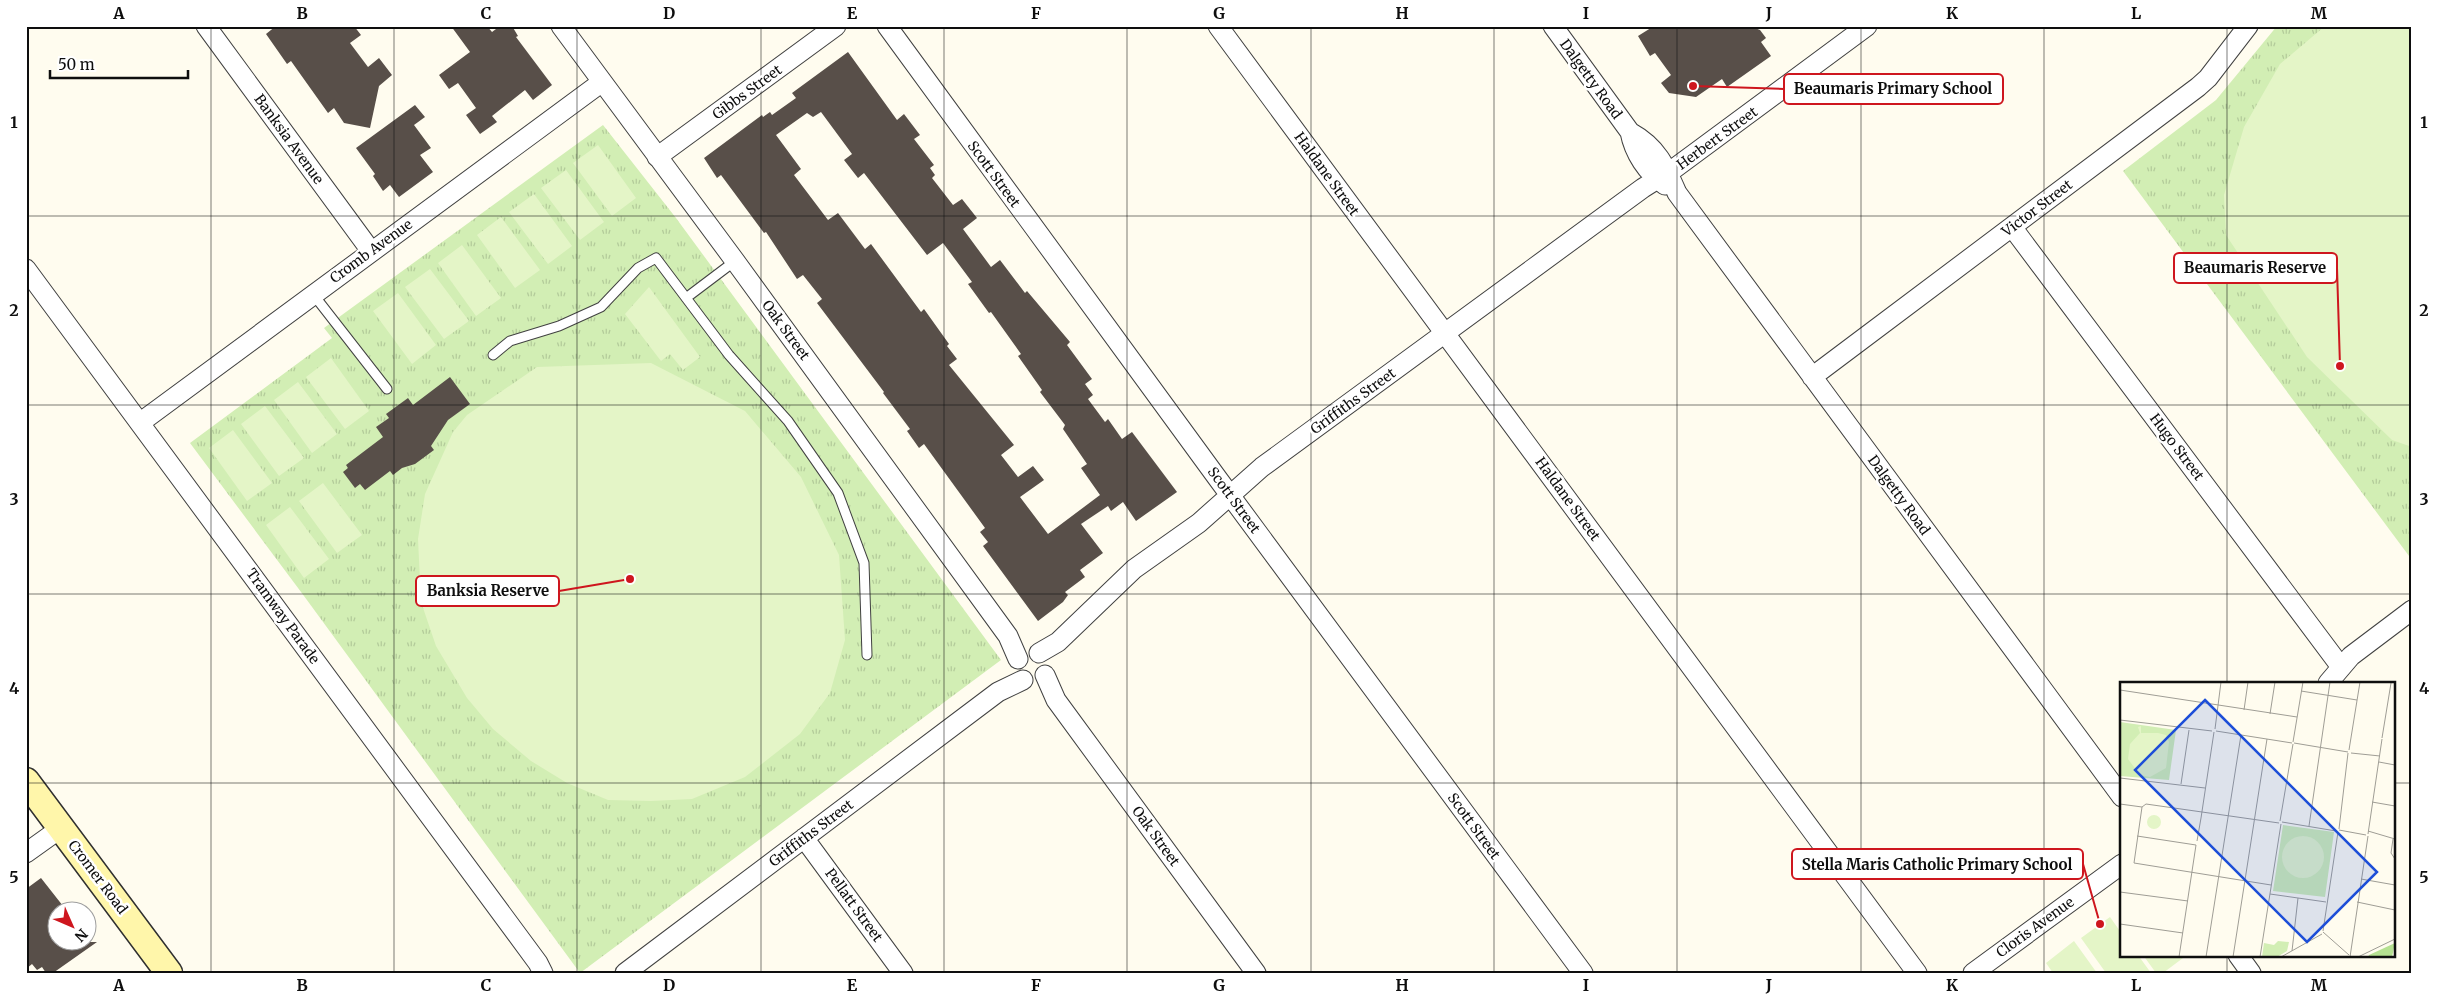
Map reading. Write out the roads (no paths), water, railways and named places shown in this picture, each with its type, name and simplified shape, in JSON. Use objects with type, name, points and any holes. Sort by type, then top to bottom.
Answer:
[{"type":"street","name":"Banksia Avenue","points":[[206,26],[371,251]]},
{"type":"street","name":"Oak Street","points":[[561,26],[735,260],[1256,973]]},
{"type":"street","name":"Gibbs Street","points":[[657,157],[836,26]]},
{"type":"street","name":"Scott Street","points":[[887,26],[1583,973]]},
{"type":"street","name":"Haldane Street","points":[[1218,26],[1917,973]]},
{"type":"street","name":"Dalgetty Road","points":[[1553,26],[1630,132],[1646,141],[1662,176],[1677,193],[2120,794]]},
{"type":"street","name":"Herbert Street","points":[[1662,176],[1867,26]]},
{"type":"street","name":"Victor Street","points":[[1812,377],[2198,88],[2208,78],[2248,26]]},
{"type":"street","name":"Cromb Avenue","points":[[141,422],[602,82]]},
{"type":"street","name":"Griffiths Street","points":[[624,973],[1031,667],[1134,569],[1199,522],[1262,467],[1445,332],[1662,176]]},
{"type":"street","name":"Hugo Street","points":[[2012,227],[2341,667]]},
{"type":"street","name":"Tramway Parade","points":[[26,269],[141,422],[543,970]]},
{"type":"street","points":[[2329,682],[2363,646],[2412,610]]},
{"type":"street","name":"Cromer Road","points":[[26,781],[169,973]]},
{"type":"street","points":[[26,853],[61,828]]},
{"type":"street","name":"Pellatt Street","points":[[804,838],[903,973]]},
{"type":"street","name":"Cloris Avenue","points":[[1973,973],[2120,865]]},
{"type":"street","points":[[2239,956],[2251,973]]},
{"type":"lane","points":[[493,355],[510,341],[559,326],[601,307],[638,268],[656,258],[728,355],[788,421],[838,493],[864,563],[867,655]]},
{"type":"lane","points":[[686,298],[735,260]]},
{"type":"lane","points":[[313,294],[387,389]]},
{"type":"place","name":"Beaumaris Primary School","points":[[1693,86]]},
{"type":"place","name":"Beaumaris Reserve","points":[[2340,366]]},
{"type":"place","name":"Banksia Reserve","points":[[630,579]]},
{"type":"place","name":"Stella Maris Catholic Primary School","points":[[2100,924]]}]
